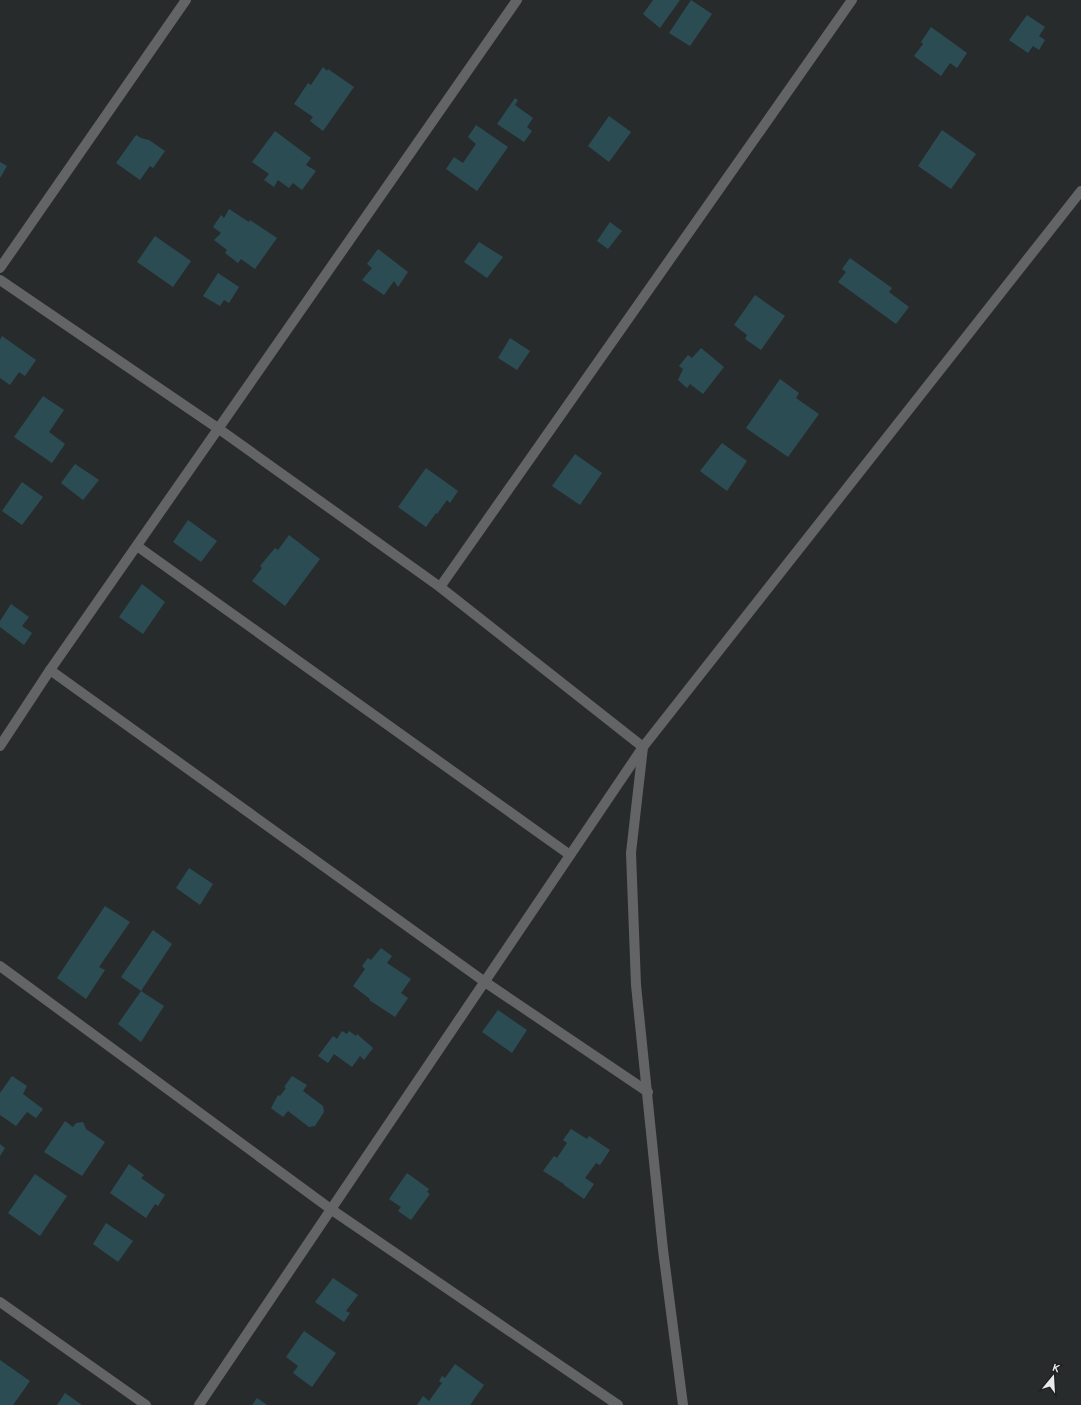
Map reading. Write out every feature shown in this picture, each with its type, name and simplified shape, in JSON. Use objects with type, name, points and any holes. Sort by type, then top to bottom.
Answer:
[{"type":"street","points":[[0,268],[186,0]]},
{"type":"street","points":[[0,746],[50,670],[517,0]]},
{"type":"street","points":[[440,587],[852,0]]},
{"type":"street","points":[[199,1405],[643,747],[1081,190]]},
{"type":"street","points":[[0,280],[218,429],[440,587],[643,747]]},
{"type":"street","points":[[137,546],[570,855]]},
{"type":"street","points":[[50,670],[485,982],[648,1092]]},
{"type":"street","points":[[643,747],[631,853],[636,985],[663,1250],[683,1405]]},
{"type":"street","points":[[0,966],[332,1210],[618,1405]]},
{"type":"street","points":[[0,1302],[146,1405]]},
{"type":"building","points":[[653,0],[680,0],[660,28],[643,14]]},
{"type":"building","points":[[691,0],[712,14],[690,46],[669,33]]},
{"type":"building","points":[[1027,15],[1045,27],[1039,36],[1045,40],[1039,50],[1033,46],[1028,53],[1009,40]]},
{"type":"building","points":[[931,27],[967,53],[957,68],[950,63],[941,76],[914,56],[923,44],[921,42]]},
{"type":"building","points":[[323,67],[354,87],[323,131],[310,121],[313,117],[294,104],[308,83],[311,85]]},
{"type":"building","points":[[515,98],[518,100],[515,105],[533,118],[527,127],[532,131],[524,142],[497,124]]},
{"type":"building","points":[[609,116],[631,132],[609,162],[588,146]]},
{"type":"building","points":[[476,125],[508,147],[477,191],[446,169],[454,157],[463,163],[476,144],[468,137]]},
{"type":"building","points":[[942,130],[976,154],[951,189],[918,166]]},
{"type":"building","points":[[275,131],[311,158],[306,165],[316,171],[302,190],[293,183],[289,188],[278,180],[274,187],[264,180],[269,174],[252,162]]},
{"type":"building","points":[[136,135],[149,140],[165,151],[153,168],[150,166],[140,180],[116,163]]},
{"type":"building","points":[[0,162],[7,166],[0,178]]},
{"type":"building","points":[[229,209],[249,222],[250,220],[277,238],[255,269],[241,259],[238,263],[225,253],[227,250],[214,240],[221,233],[213,227],[221,215],[224,218]]},
{"type":"building","points":[[610,222],[622,231],[608,249],[597,241]]},
{"type":"building","points":[[155,236],[191,261],[173,287],[137,262]]},
{"type":"building","points":[[479,242],[503,257],[487,278],[464,262]]},
{"type":"building","points":[[378,249],[408,272],[398,287],[394,281],[384,295],[362,280],[372,268],[367,264]]},
{"type":"building","points":[[850,258],[892,288],[889,292],[909,307],[896,324],[838,282],[846,272],[842,269]]},
{"type":"building","points":[[218,273],[239,287],[229,303],[224,300],[220,306],[203,296]]},
{"type":"building","points":[[755,295],[785,316],[761,350],[745,339],[747,335],[734,325]]},
{"type":"building","points":[[2,336],[36,360],[25,376],[19,372],[10,385],[0,378],[0,340]]},
{"type":"building","points":[[510,338],[530,351],[517,370],[498,358]]},
{"type":"building","points":[[701,348],[724,367],[703,394],[690,384],[687,388],[678,380],[683,369],[679,366],[688,355],[692,358]]},
{"type":"building","points":[[780,379],[799,393],[796,398],[819,414],[788,457],[746,428]]},
{"type":"building","points":[[43,396],[64,410],[49,432],[65,444],[52,463],[14,437]]},
{"type":"building","points":[[722,443],[747,461],[727,491],[700,471]]},
{"type":"building","points":[[575,454],[602,473],[580,505],[552,486]]},
{"type":"building","points":[[75,464],[99,480],[83,500],[61,483]]},
{"type":"building","points":[[426,468],[458,491],[450,503],[447,500],[426,527],[398,507]]},
{"type":"building","points":[[22,482],[43,497],[22,525],[2,511]]},
{"type":"building","points":[[188,520],[217,541],[201,562],[173,542]]},
{"type":"building","points":[[289,535],[320,559],[285,606],[252,581],[262,568],[260,566],[275,548],[278,550]]},
{"type":"building","points":[[142,584],[165,602],[143,634],[119,617]]},
{"type":"building","points":[[11,604],[29,617],[22,626],[32,633],[24,645],[0,627],[0,621]]},
{"type":"building","points":[[189,868],[213,884],[200,905],[176,888]]},
{"type":"building","points":[[105,906],[130,922],[99,967],[105,970],[86,999],[57,978]]},
{"type":"building","points":[[153,930],[172,944],[141,991],[121,977]]},
{"type":"building","points":[[381,948],[392,956],[387,963],[411,979],[401,993],[408,998],[395,1017],[369,1000],[370,999],[353,986],[365,969],[362,966],[368,958],[371,960]]},
{"type":"building","points":[[141,991],[164,1006],[141,1042],[118,1024]]},
{"type":"building","points":[[498,1010],[527,1030],[512,1053],[482,1032]]},
{"type":"building","points":[[342,1031],[347,1034],[349,1031],[356,1036],[357,1034],[373,1048],[364,1060],[360,1056],[352,1067],[334,1054],[328,1063],[318,1056],[333,1036],[337,1039]]},
{"type":"building","points":[[12,1076],[27,1086],[23,1094],[43,1109],[36,1118],[27,1112],[16,1126],[0,1115],[0,1093]]},
{"type":"building","points":[[292,1076],[307,1085],[303,1091],[323,1106],[324,1112],[315,1126],[309,1127],[288,1111],[283,1117],[271,1108],[278,1095],[280,1096],[286,1088],[284,1087]]},
{"type":"building","points":[[65,1121],[73,1127],[76,1123],[83,1122],[86,1129],[105,1142],[82,1176],[44,1152]]},
{"type":"building","points":[[571,1129],[587,1139],[589,1136],[610,1150],[600,1165],[596,1163],[585,1178],[594,1184],[584,1199],[543,1171],[554,1156],[557,1158],[567,1143],[563,1140]]},
{"type":"building","points":[[0,1144],[5,1148],[0,1156]]},
{"type":"building","points":[[129,1164],[144,1175],[141,1178],[165,1195],[158,1206],[155,1204],[146,1218],[110,1193]]},
{"type":"building","points":[[407,1173],[429,1189],[427,1192],[430,1194],[411,1220],[398,1211],[401,1207],[389,1199]]},
{"type":"building","points":[[35,1174],[67,1196],[40,1236],[8,1213]]},
{"type":"building","points":[[106,1223],[133,1241],[118,1262],[93,1244]]},
{"type":"building","points":[[333,1278],[358,1295],[346,1311],[350,1313],[344,1322],[315,1302]]},
{"type":"building","points":[[304,1331],[336,1353],[312,1387],[293,1373],[298,1366],[286,1357]]},
{"type":"building","points":[[0,1360],[30,1381],[13,1405],[0,1405]]},
{"type":"building","points":[[455,1364],[484,1385],[470,1405],[417,1405],[423,1396],[429,1401],[442,1383],[439,1381],[442,1376],[445,1378]]},
{"type":"building","points":[[65,1393],[82,1405],[57,1405]]},
{"type":"building","points":[[257,1398],[267,1405],[252,1405]]}]
